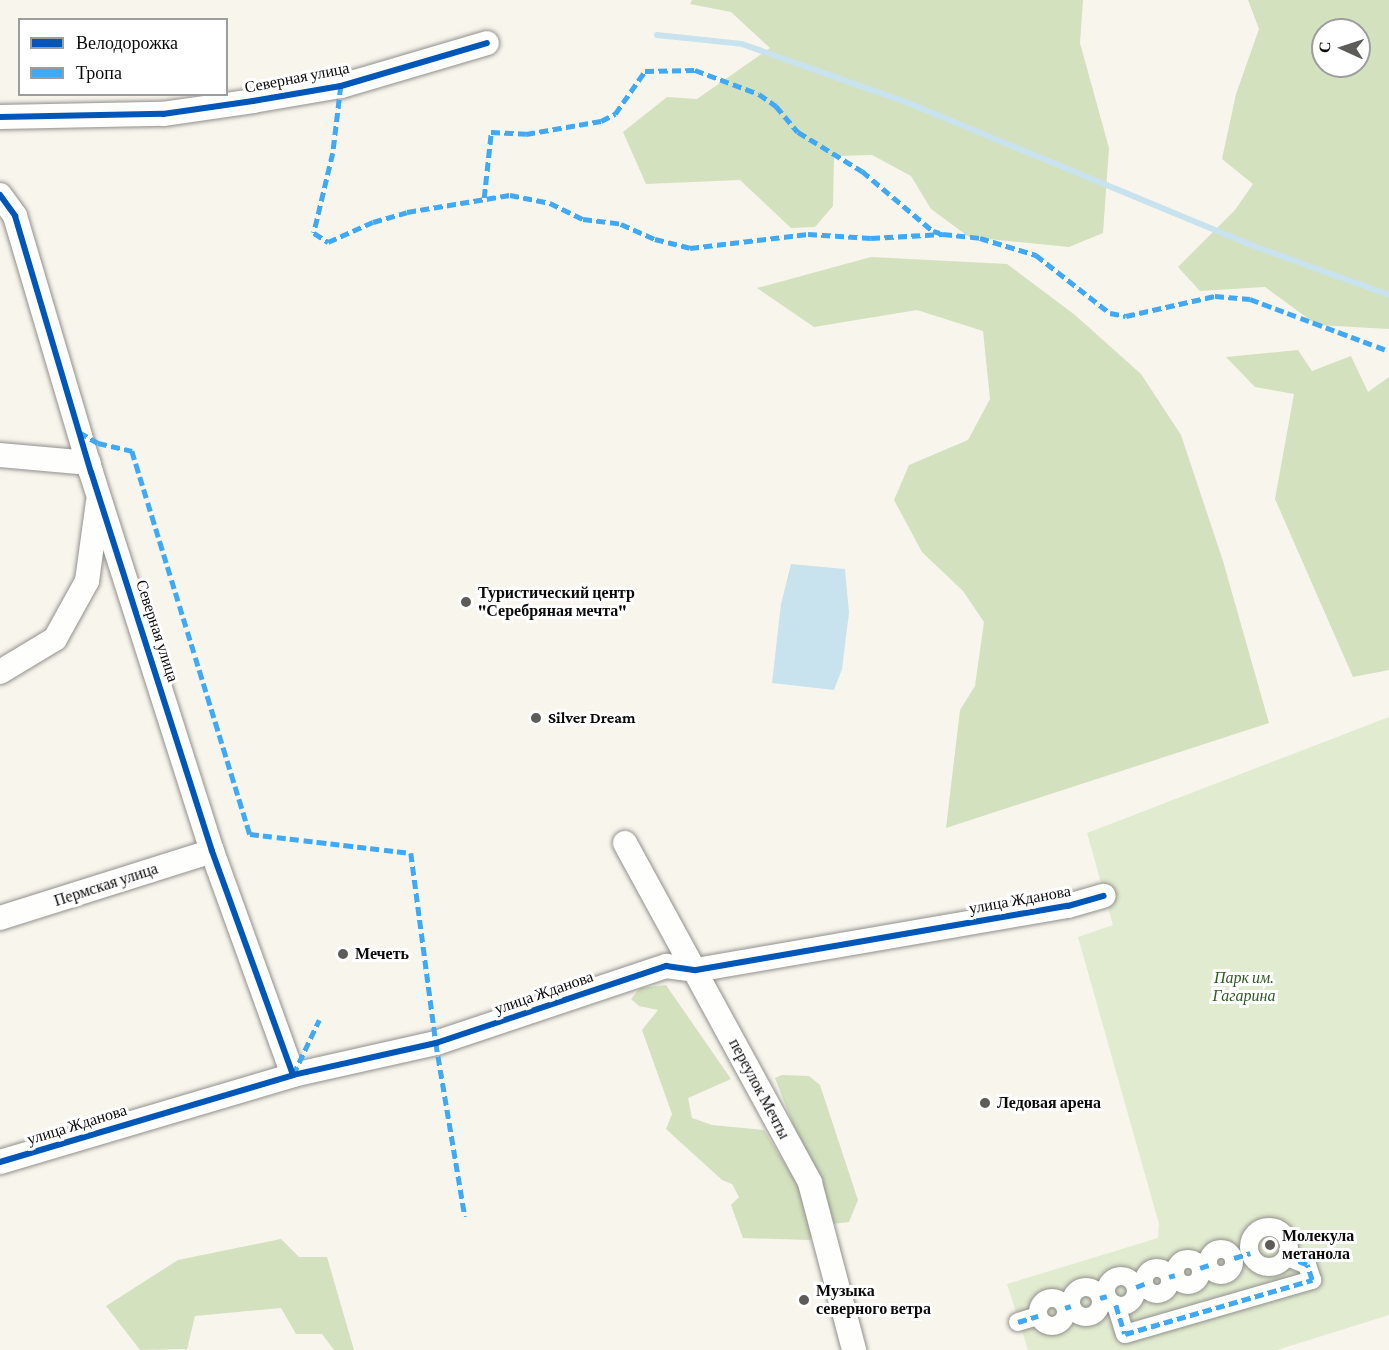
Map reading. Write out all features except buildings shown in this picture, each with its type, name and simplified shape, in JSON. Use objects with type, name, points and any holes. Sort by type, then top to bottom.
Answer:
[{"type":"street","name":"Северная улица","points":[[0,117],[164,114],[253,101],[341,86],[487,42]]},
{"type":"street","name":"Северная улица","points":[[0,195],[15,216],[89,464],[212,851],[293,1075]]},
{"type":"street","points":[[0,455],[89,464]]},
{"type":"street","points":[[0,672],[55,639],[87,581],[99,495]]},
{"type":"street","name":"переулок Мечты","points":[[625,843],[810,1183],[854,1350]]},
{"type":"street","name":"Пермская улица","points":[[0,918],[212,851]]},
{"type":"street","name":"улица Жданова","points":[[0,1162],[293,1075],[436,1043],[666,966],[696,970],[1068,906],[1104,896]]},
{"type":"street","points":[[1018,1323],[1038,1316],[1045,1300],[1057,1299],[1068,1307],[1074,1294],[1084,1287],[1107,1300],[1129,1304],[1150,1269],[1162,1269],[1172,1276],[1177,1264],[1187,1259],[1204,1267],[1210,1254],[1218,1249],[1226,1249],[1242,1255],[1267,1268],[1275,1267],[1287,1257],[1290,1249],[1285,1234],[1272,1227],[1256,1231],[1242,1255]]},
{"type":"street","points":[[1107,1300],[1125,1334],[1312,1280],[1307,1265],[1287,1257]]},
{"type":"green space","points":[[692,0],[1083,0],[1080,43],[1109,148],[1103,233],[1069,247],[969,237],[931,209],[911,176],[872,155],[834,156],[833,206],[815,227],[791,228],[740,180],[646,184],[623,132],[667,97],[697,99],[770,48],[731,12],[690,4]]},
{"type":"green space","points":[[1248,0],[1389,0],[1389,329],[1317,325],[1265,287],[1200,291],[1178,267],[1235,210],[1253,184],[1222,159],[1236,94],[1259,29]]},
{"type":"green space","points":[[871,257],[1007,264],[1075,315],[1141,374],[1181,435],[1223,561],[1269,723],[946,828],[960,710],[975,686],[984,622],[963,591],[922,552],[894,500],[909,465],[968,440],[990,399],[983,331],[917,310],[814,327],[757,288]]},
{"type":"green space","points":[[1298,350],[1312,371],[1351,356],[1368,392],[1389,377],[1389,670],[1353,677],[1275,499],[1294,394],[1255,387],[1226,357]]},
{"type":"green space","name":"Парк им. Гагарина","points":[[1389,717],[1389,1315],[1277,1350],[1028,1350],[1007,1284],[1158,1238],[1159,1224],[1078,937],[1113,925],[1087,833]]},
{"type":"green space","points":[[666,985],[731,1079],[688,1098],[692,1118],[712,1125],[764,1130],[799,1187],[812,1231],[810,1240],[743,1238],[731,1205],[739,1197],[732,1184],[722,1180],[666,1129],[672,1114],[642,1030],[658,1010],[639,1006],[631,999],[640,988]]},
{"type":"green space","points":[[782,1075],[809,1076],[820,1085],[858,1200],[849,1222],[832,1224],[775,1078]]},
{"type":"green space","points":[[281,1239],[299,1257],[327,1257],[354,1350],[334,1350],[322,1334],[296,1334],[281,1308],[195,1316],[187,1349],[140,1350],[106,1306],[178,1260]]},
{"type":"water","points":[[791,564],[845,569],[849,613],[842,669],[834,690],[772,683],[781,604]]},
{"type":"waterway","points":[[657,35],[742,44],[906,102],[1251,245],[1389,295]]},
{"type":"marked path","points":[[484,198],[491,132],[526,134],[601,121],[615,114],[645,71],[695,70],[759,94],[776,106],[798,132],[862,171],[933,231],[940,233]]},
{"type":"marked path","points":[[341,86],[333,153],[314,233],[328,242],[373,222],[407,212],[510,195],[550,203],[583,219],[621,224],[655,239],[690,248],[808,234],[871,238],[943,234],[980,238],[1036,255],[1110,313],[1126,316],[1215,296],[1250,299],[1389,351]]},
{"type":"marked path","points":[[79,432],[98,443],[132,451],[250,834],[411,853],[436,1043],[465,1217]]},
{"type":"marked path","points":[[293,1075],[319,1020]]},
{"type":"marked path","points":[[1234,1258],[1250,1253]]},
{"type":"marked path","points":[[1116,1305],[1125,1334],[1312,1280],[1307,1265],[1287,1257]]},
{"type":"marked path","points":[[1200,1268],[1209,1265]]},
{"type":"marked path","points":[[1169,1277],[1175,1275]]},
{"type":"marked path","points":[[1136,1287],[1144,1284]]},
{"type":"marked path","points":[[1100,1298],[1107,1296]]},
{"type":"marked path","points":[[1065,1308],[1071,1306]]},
{"type":"marked path","points":[[1018,1322],[1038,1316]]},
{"type":"cycle path","points":[[0,117],[163,114],[253,101],[341,86],[487,43]]},
{"type":"cycle path","points":[[0,195],[15,216],[91,472],[212,851],[293,1075]]},
{"type":"cycle path","points":[[0,1162],[293,1075],[436,1043],[666,966],[696,970],[1068,906],[1104,896]]},
{"type":"place","name":"Туристический центр \"Серебряная мечта\"","points":[[466,602]]},
{"type":"place","name":"Silver Dream","points":[[536,718]]},
{"type":"place","name":"Мечеть","points":[[343,954]]},
{"type":"place","name":"Ледовая арена","points":[[985,1103]]},
{"type":"place","name":"Молекула метанола","points":[[1270,1245]]},
{"type":"place","name":"Музыка северного ветра","points":[[804,1300]]}]
